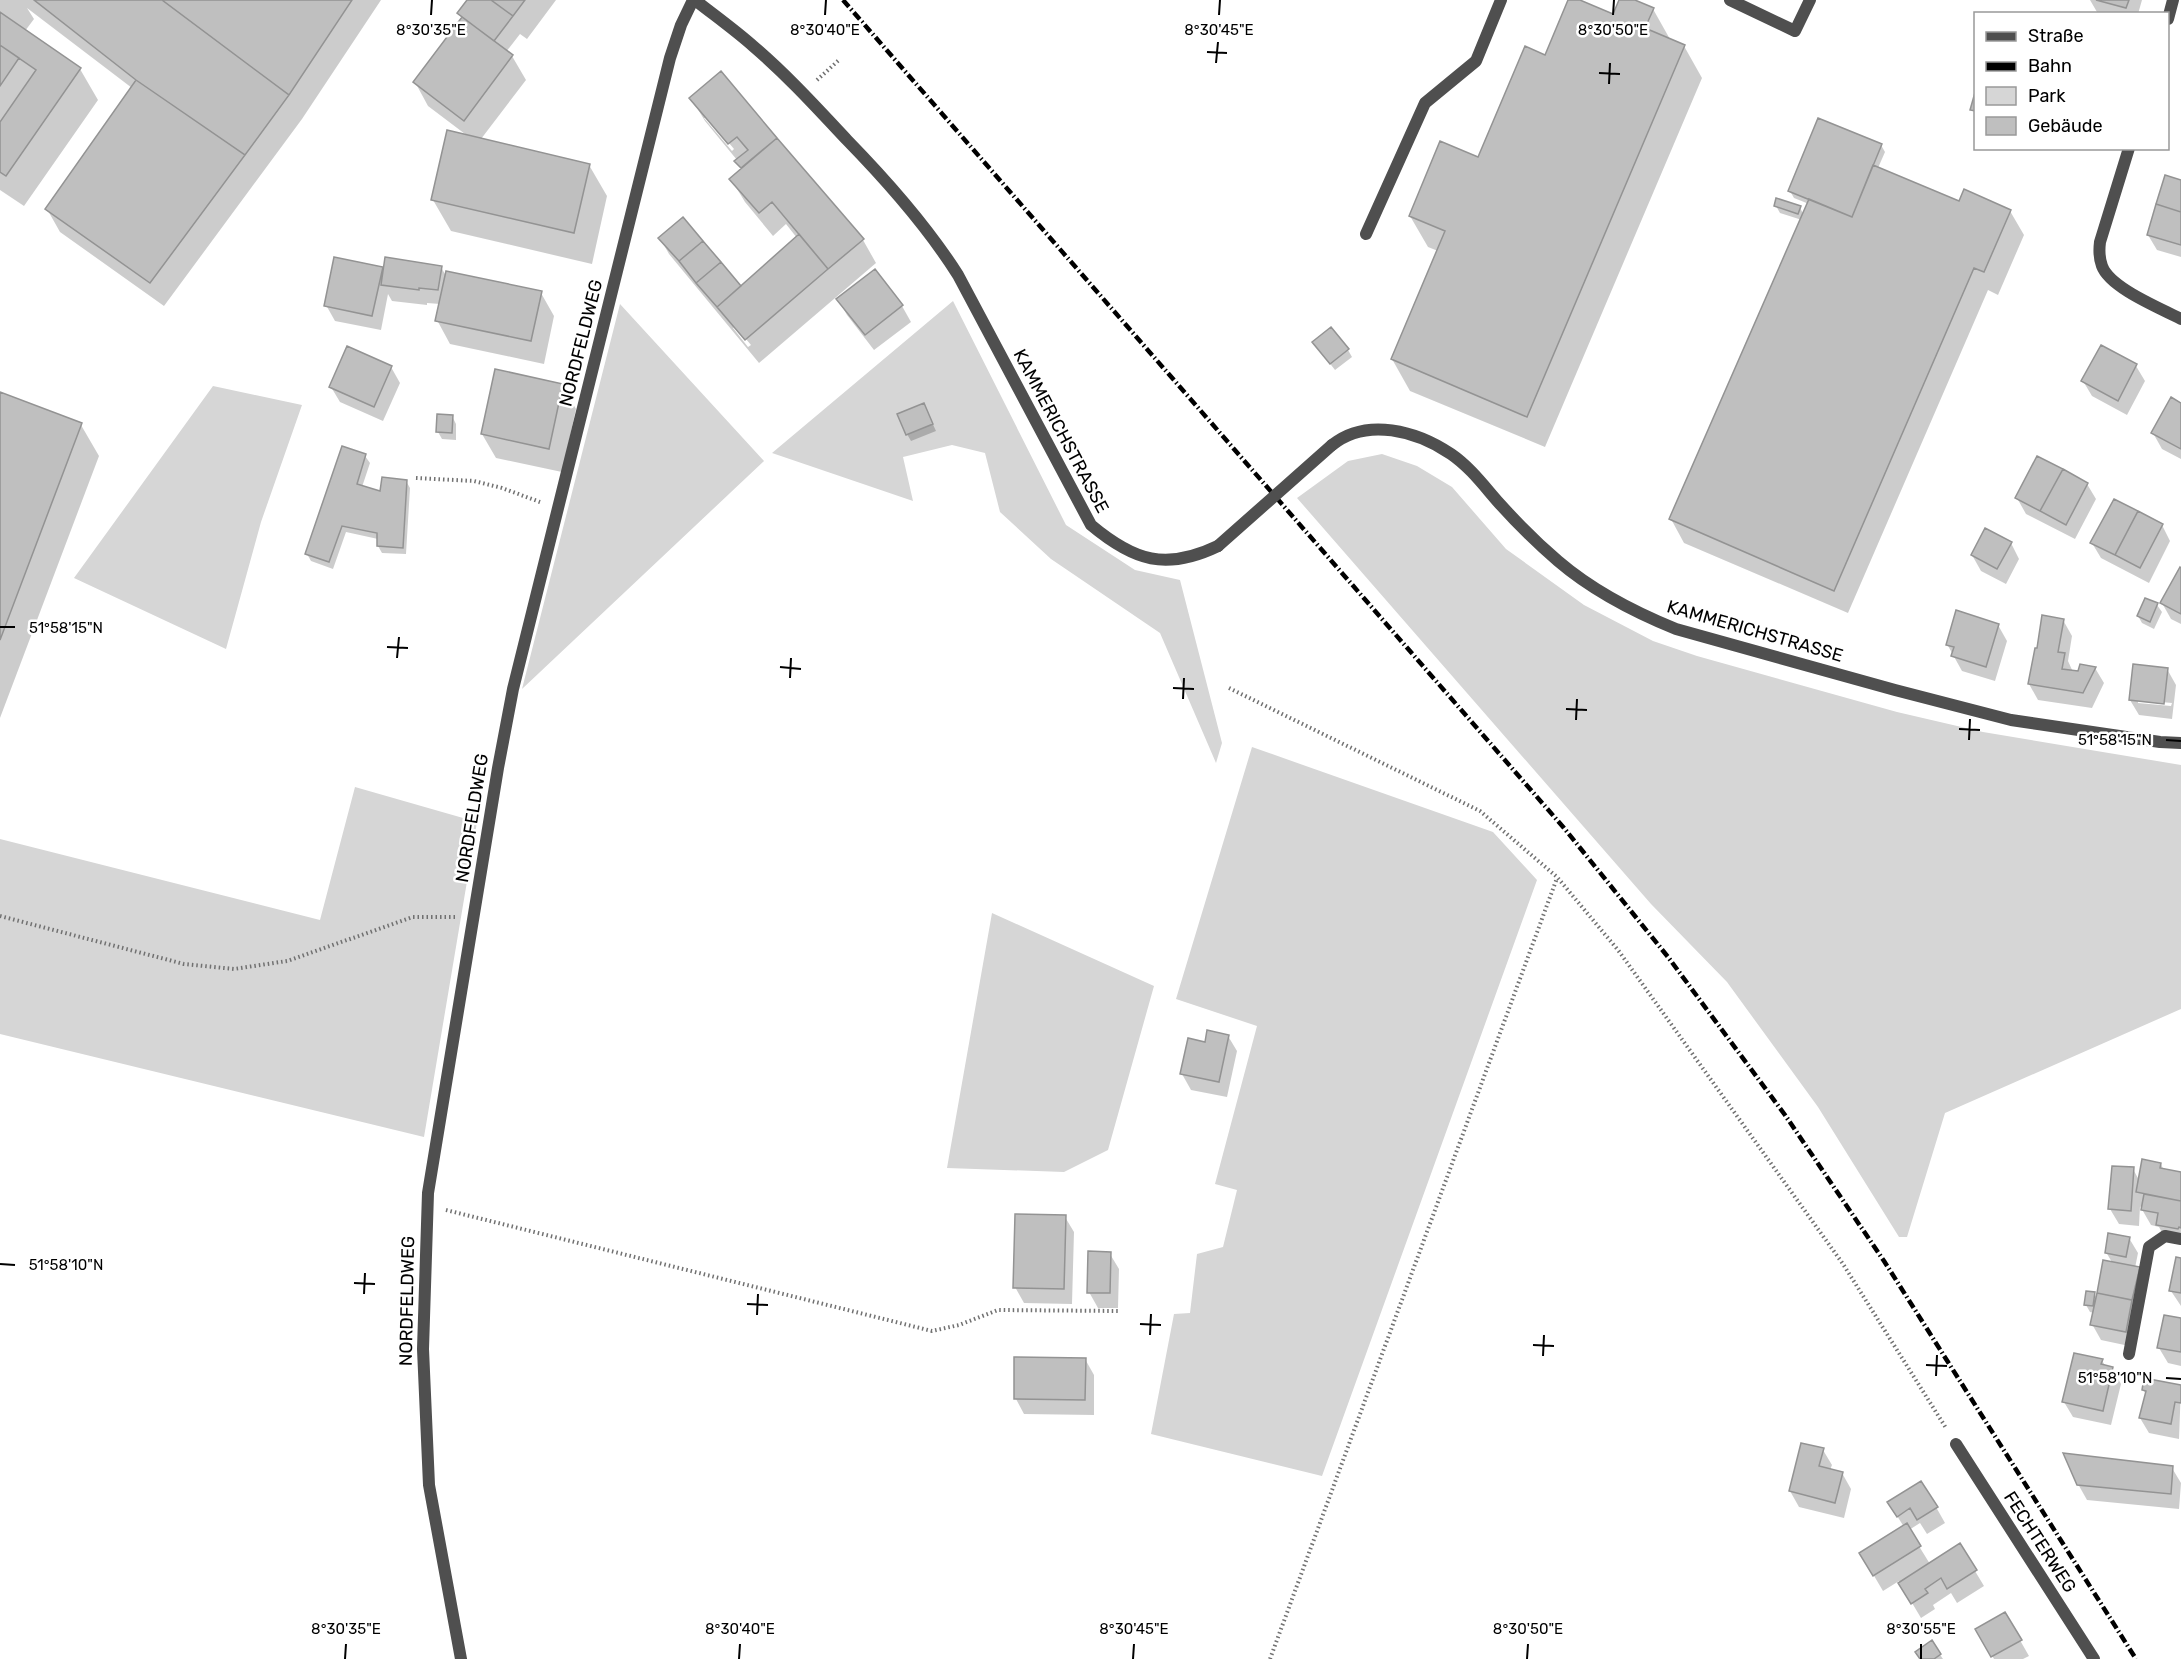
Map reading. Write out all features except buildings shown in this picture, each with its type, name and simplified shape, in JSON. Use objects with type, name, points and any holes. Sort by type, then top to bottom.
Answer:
[{"type":"street","name":"KAMMERICHSTRASSE","points":[[694,0],[753,45],[802,92],[915,215],[958,275],[1091,525],[1124,549],[1143,558],[1174,561],[1218,546],[1341,438],[1373,428],[1414,436],[1452,454],[1470,470],[1535,540],[1584,583],[1648,618],[1676,629],[2011,720],[2160,742],[2181,743]]},
{"type":"street","name":"NORDFELDWEG","points":[[461,1659],[429,1485],[423,1349],[428,1193],[513,689],[670,58],[681,25],[694,0]]},
{"type":"street","points":[[1366,234],[1425,103],[1476,61],[1501,0]]},
{"type":"street","points":[[1730,0],[1795,31],[1810,0]]},
{"type":"street","points":[[2169,15],[2173,0]]},
{"type":"street","points":[[2127,150],[2100,242],[2099,254],[2102,267],[2108,276],[2119,285],[2181,319]]},
{"type":"street","points":[[2129,1354],[2149,1247],[2165,1236],[2181,1239]]},
{"type":"street","name":"FECHTERWEG","points":[[1956,1444],[2094,1659]]},
{"type":"path","points":[[802,92],[838,60]]},
{"type":"path","points":[[416,478],[474,481],[502,488],[558,508]]},
{"type":"path","points":[[1228,688],[1480,811],[1557,877],[1618,950],[1843,1264],[1956,1444]]},
{"type":"path","points":[[1270,1659],[1557,877]]},
{"type":"path","points":[[0,916],[184,964],[234,969],[287,961],[413,918],[474,917]]},
{"type":"path","points":[[427,1205],[932,1331],[959,1325],[998,1310],[1119,1311]]},
{"type":"green space","points":[[953,301],[1066,525],[1135,570],[1180,580],[1222,743],[1216,763],[1160,633],[1051,559],[1000,512],[985,453],[952,445],[903,457],[913,501],[772,453]]},
{"type":"green space","points":[[620,304],[764,461],[522,689]]},
{"type":"green space","points":[[213,386],[302,405],[261,522],[226,649],[74,578]]},
{"type":"green space","points":[[1382,454],[1417,466],[1452,487],[1506,549],[1584,605],[1653,641],[1697,656],[1897,712],[1983,732],[2181,765],[2181,1009],[1945,1113],[1907,1237],[1899,1237],[1818,1107],[1727,982],[1651,904],[1297,498],[1348,461]]},
{"type":"green space","points":[[1252,747],[1493,832],[1537,880],[1322,1476],[1151,1434],[1174,1314],[1190,1313],[1197,1254],[1223,1247],[1237,1190],[1215,1184],[1257,1026],[1176,999]]},
{"type":"green space","points":[[355,787],[477,822],[424,1137],[0,1034],[0,839],[320,920]]},
{"type":"green space","points":[[992,913],[1154,986],[1108,1150],[1064,1172],[947,1168]]},
{"type":"railway","points":[[843,0],[1564,828],[1668,957],[1785,1115],[1884,1261],[2136,1659]]}]
